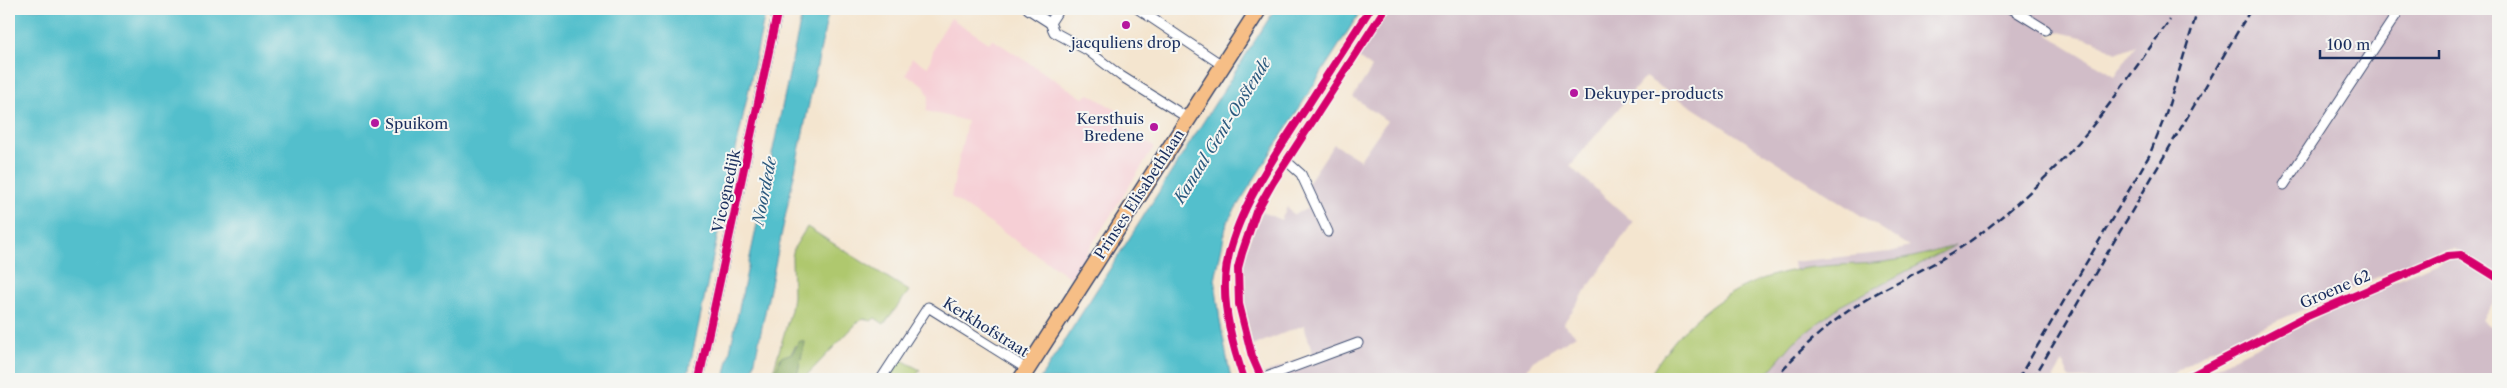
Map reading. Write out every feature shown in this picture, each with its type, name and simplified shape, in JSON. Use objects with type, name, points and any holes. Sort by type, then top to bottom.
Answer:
[{"type":"main road","name":"Prinses Elisabethlaan","points":[[1024,374],[1259,9]]},
{"type":"street","name":"Vicognedijk","points":[[699,379],[778,9]]},
{"type":"street","points":[[1028,9],[1050,23],[1054,32],[1087,50],[1121,76],[1188,118]]},
{"type":"street","points":[[1050,23],[1058,9]]},
{"type":"street","points":[[1138,9],[1222,65]]},
{"type":"street","points":[[1253,379],[1233,314],[1230,291],[1232,264],[1241,236],[1254,206],[1283,158],[1380,9]]},
{"type":"street","points":[[2012,9],[2046,30]]},
{"type":"street","points":[[2284,185],[2400,9]]},
{"type":"street","points":[[1283,158],[1301,174],[1328,232]]},
{"type":"street","name":"Kerkhofstraat","points":[[881,379],[928,307],[1024,374]]},
{"type":"street","points":[[1261,379],[1358,343]]},
{"type":"shaded area","points":[[1389,9],[2498,9],[2498,275],[2454,249],[2440,250],[2212,349],[2164,379],[2070,379],[2063,362],[2053,379],[1762,379],[1794,342],[1840,306],[1952,247],[1897,261],[1794,270],[1793,262],[1890,252],[1910,247],[1645,77],[1570,166],[1633,222],[1563,324],[1576,335],[1533,361],[1520,379],[1265,379],[1263,374],[1313,354],[1304,325],[1252,346],[1240,284],[1241,266],[1249,241],[1262,212],[1281,220],[1287,207],[1294,215],[1308,208],[1302,192],[1334,144],[1360,160],[1387,121],[1353,97],[1372,68],[1357,57]],"holes":[[[2051,30],[2094,40],[2116,53],[2136,45],[2115,76],[2048,35]]]},
{"type":"shaded area","points":[[951,18],[989,43],[992,39],[1083,98],[1089,94],[1116,110],[1122,114],[1117,123],[1154,147],[1071,278],[951,197],[967,121],[926,111],[929,97],[924,85],[906,75],[912,58],[928,67],[936,42]]},
{"type":"shaded area","points":[[2461,256],[2498,281],[2498,295],[2482,320],[2498,331],[2498,379],[2195,379],[2380,287],[2449,257]]},
{"type":"green space","points":[[807,227],[909,291],[884,324],[875,318],[871,321],[862,318],[803,379],[796,379],[805,342],[796,345],[776,379],[771,379],[791,310],[793,296],[792,257],[794,248]]},
{"type":"green space","points":[[1956,245],[1840,306],[1794,342],[1762,379],[1648,379],[1675,340],[1691,323],[1728,295],[1749,284],[1795,270],[1897,260],[1919,256]]},
{"type":"green space","points":[[800,341],[805,342],[796,379],[776,379],[776,370],[781,357],[792,353]]},
{"type":"green space","points":[[900,359],[920,370],[914,379],[888,379]]},
{"type":"water","name":"Spuikom","points":[[9,9],[766,9],[687,379],[9,379]]},
{"type":"water","name":"Noordede","points":[[803,9],[829,9],[751,379],[724,379]]},
{"type":"water","name":"Kanaal Gent-Oostende","points":[[1275,9],[1362,9],[1227,222],[1215,280],[1220,321],[1231,379],[1040,379]]},
{"type":"railway","points":[[2018,379],[2149,156],[2166,114],[2198,9]]},
{"type":"railway","points":[[2033,379],[2251,9]]},
{"type":"railway","points":[[1774,379],[1795,356],[1842,315],[1868,298],[1937,262],[1964,245],[1993,224],[2026,195],[2059,164],[2088,131],[2170,20]]},
{"type":"cycle path","points":[[699,379],[778,9]]},
{"type":"cycle path","points":[[1244,379],[1230,332],[1225,295],[1227,261],[1234,238],[1254,191],[1280,147],[1370,9]]},
{"type":"cycle path","points":[[1262,379],[1252,356],[1239,304],[1238,268],[1242,253],[1256,212],[1273,182],[1385,9]]},
{"type":"cycle path","name":"Groene 62","points":[[2185,379],[2305,317],[2448,256],[2461,255],[2498,278]]},
{"type":"place","name":"jacquliens drop","points":[[1126,25]]},
{"type":"place","name":"Dekuyper-products","points":[[1574,93]]},
{"type":"place","name":"Spuikom","points":[[375,123]]},
{"type":"place","name":"Kersthuis Bredene","points":[[1154,127]]}]
